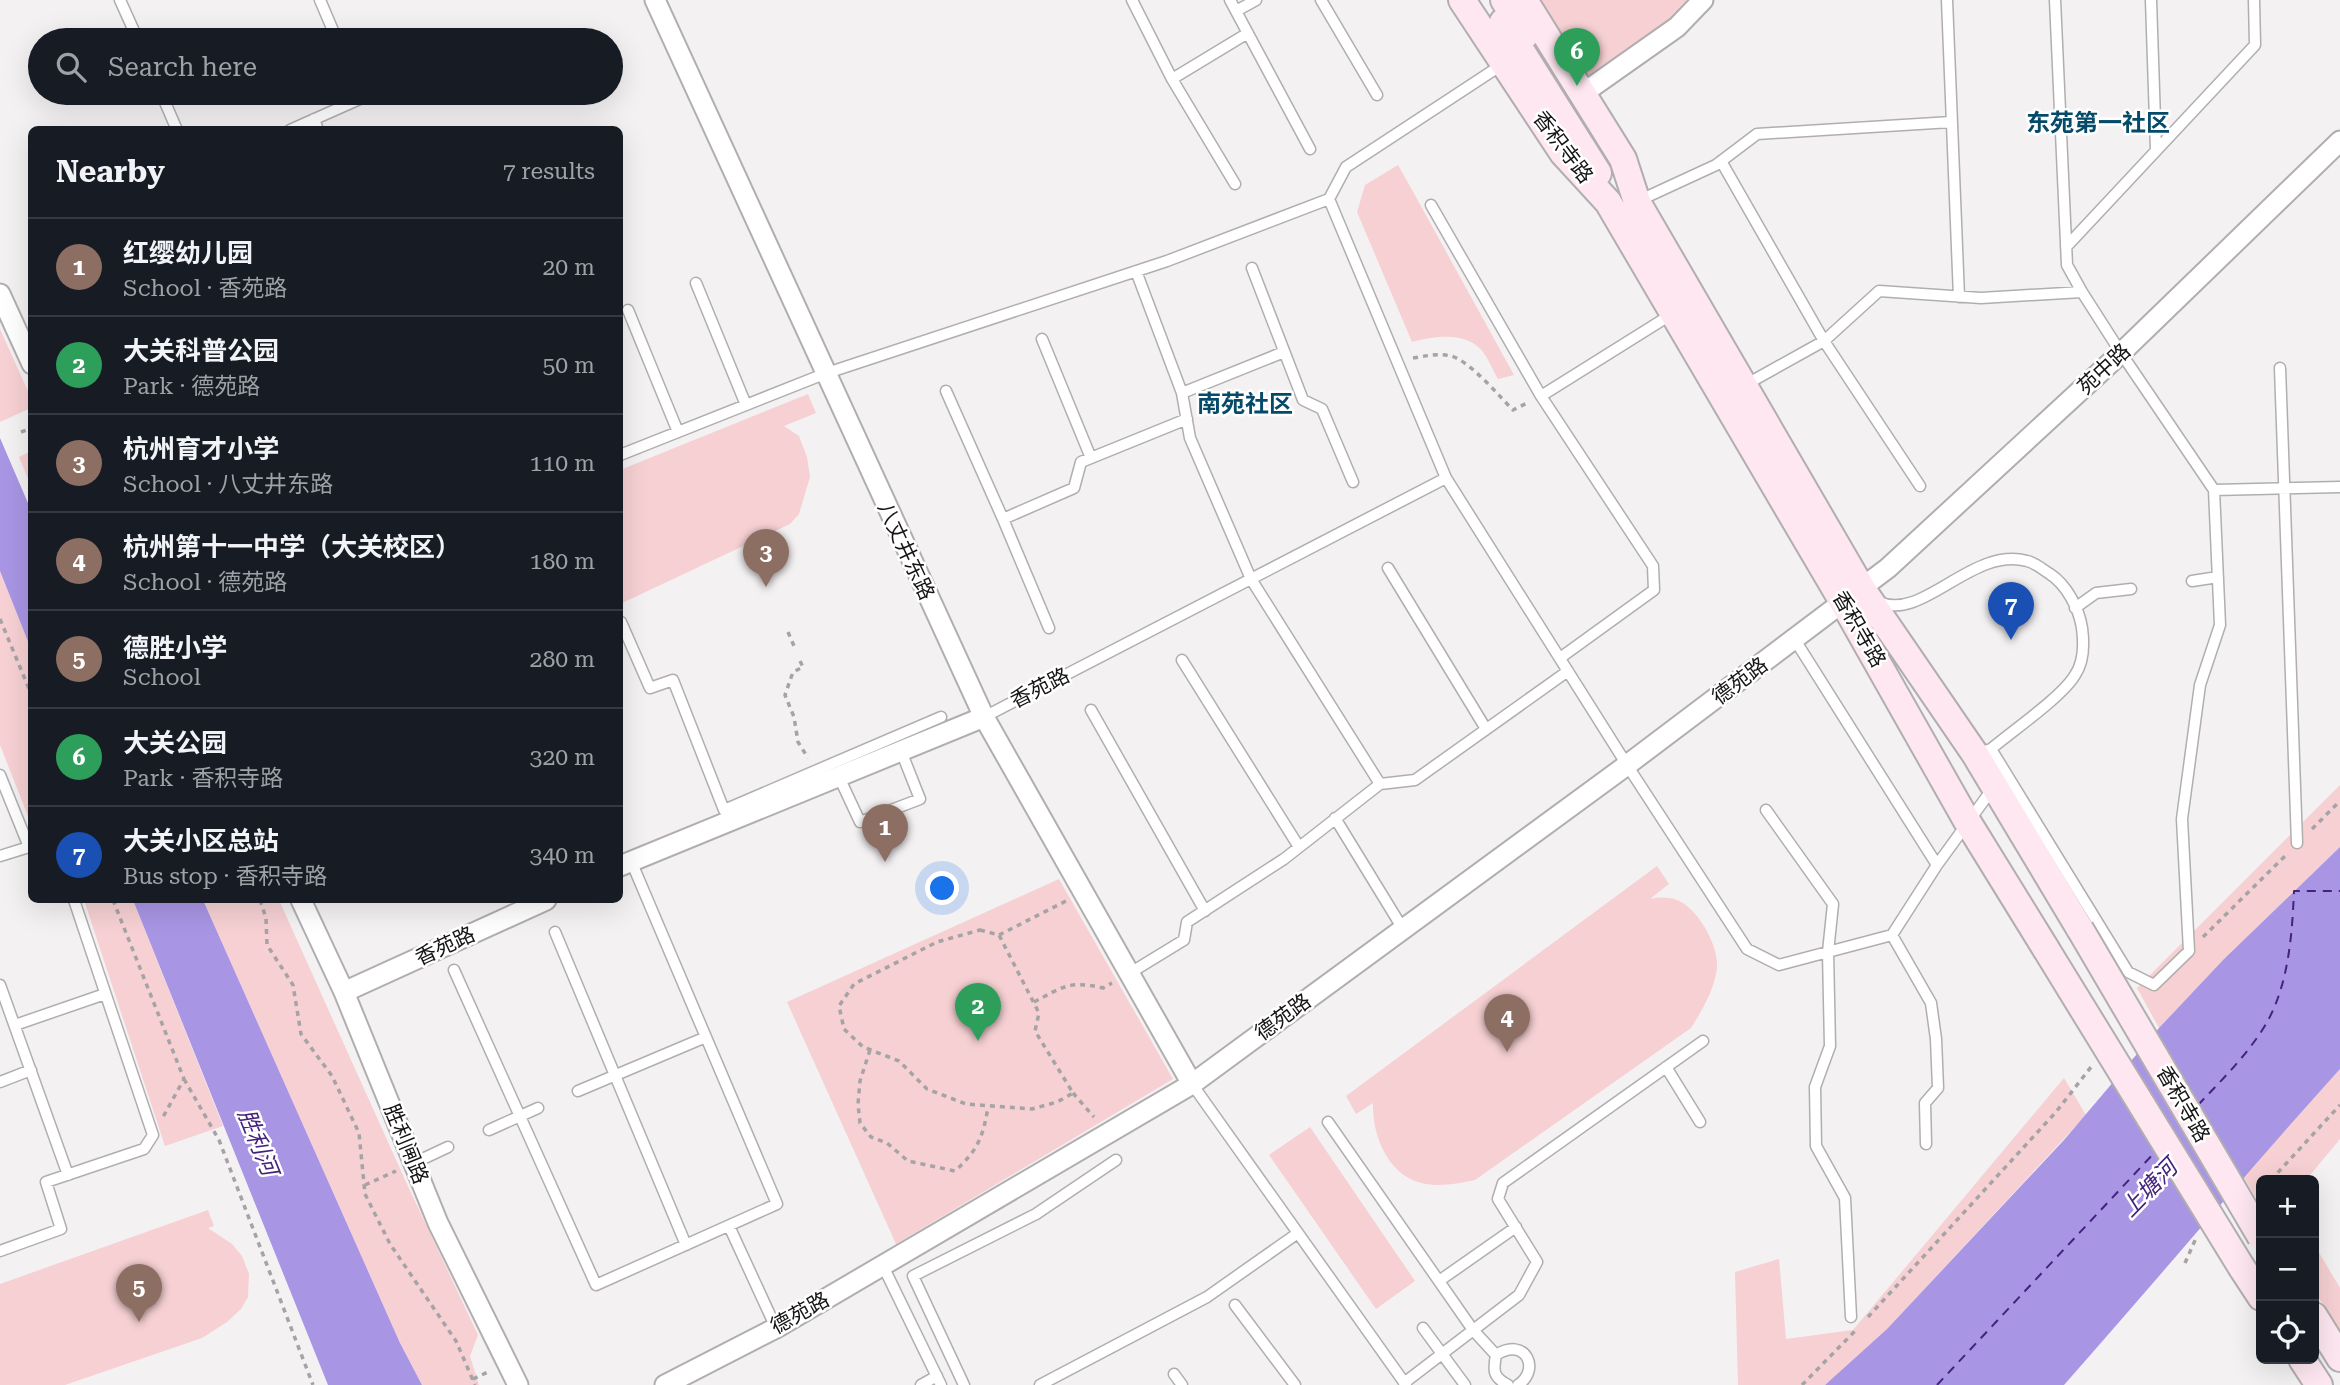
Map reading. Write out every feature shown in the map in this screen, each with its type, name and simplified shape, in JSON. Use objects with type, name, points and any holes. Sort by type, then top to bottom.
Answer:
[{"type":"main road","name":"香积寺路","points":[[1462,0],[1563,153],[1608,202],[1672,314],[1852,596],[1983,751],[1994,787],[2256,1228]]},
{"type":"main road","points":[[1489,0],[1600,176],[1608,202]]},
{"type":"main road","points":[[1504,0],[1607,166],[1637,202]]},
{"type":"main road","name":"香积寺路","points":[[1524,0],[1623,159],[1637,202],[1745,386],[1967,821],[2256,1289]]},
{"type":"main road","points":[[2319,1324],[2340,1358]]},
{"type":"main road","points":[[2305,1364],[2319,1385]]},
{"type":"street","name":"八丈井东路","points":[[655,0],[824,374],[984,717],[1192,1084]]},
{"type":"street","points":[[1582,94],[1677,27],[1703,0]]},
{"type":"street","name":"苑中路","points":[[1852,596],[1888,568],[2121,354],[2340,141]]},
{"type":"street","points":[[0,294],[28,356]]},
{"type":"street","name":"德苑路","points":[[665,1385],[776,1328],[1192,1084],[1627,765],[1852,596]]},
{"type":"street","name":"香苑路","points":[[623,864],[825,777],[901,751],[984,717]]},
{"type":"street","name":"胜利闸路","points":[[302,903],[344,992],[438,1223],[518,1385]]},
{"type":"street","name":"香苑路","points":[[344,992],[539,903]]},
{"type":"lane","points":[[120,0],[133,28]]},
{"type":"lane","points":[[320,0],[332,28]]},
{"type":"lane","points":[[1132,0],[1172,79],[1235,184]]},
{"type":"lane","points":[[1230,0],[1311,149]]},
{"type":"lane","points":[[1236,11],[1256,0]]},
{"type":"lane","points":[[1321,0],[1377,95]]},
{"type":"lane","points":[[1947,0],[1959,297]]},
{"type":"lane","points":[[1852,596],[1881,604],[1906,606],[1991,561],[2011,558],[2030,561],[2058,579],[2081,618],[2084,645],[2076,674],[2059,693],[1983,751],[2128,972],[2154,985],[2189,951],[2182,819],[2200,685],[2220,625],[2214,490],[2121,354],[2067,265],[2055,0]]},
{"type":"lane","points":[[2151,0],[2157,150]]},
{"type":"lane","points":[[2066,247],[2255,45],[2254,0]]},
{"type":"lane","points":[[1172,79],[1248,33]]},
{"type":"lane","points":[[623,454],[824,374],[1136,271],[1329,199],[1346,167],[1504,63]]},
{"type":"lane","points":[[166,105],[175,126]]},
{"type":"lane","points":[[316,124],[351,105]]},
{"type":"lane","points":[[1637,202],[1721,161],[1757,134],[1951,122]]},
{"type":"lane","points":[[1721,161],[1824,341],[1920,486]]},
{"type":"lane","points":[[1329,199],[1446,478],[1747,949],[1779,965],[1892,935],[1967,821],[1994,787]]},
{"type":"lane","points":[[1431,205],[1541,396],[1653,566],[1654,590],[1560,658]]},
{"type":"lane","points":[[1252,268],[1303,400],[1322,409],[1353,482]]},
{"type":"lane","points":[[1136,271],[1182,393],[1190,438],[1251,579],[1380,784]]},
{"type":"lane","points":[[696,283],[747,405]]},
{"type":"lane","points":[[1745,386],[1824,341],[1880,291],[1981,298],[2082,292]]},
{"type":"lane","points":[[628,310],[678,432]]},
{"type":"lane","points":[[1541,396],[1672,314]]},
{"type":"lane","points":[[1042,339],[1091,458]]},
{"type":"lane","points":[[1182,393],[1284,352]]},
{"type":"lane","points":[[2280,368],[2297,844]]},
{"type":"lane","points":[[946,391],[1049,628]]},
{"type":"lane","points":[[1003,519],[1074,488],[1081,462],[1187,419]]},
{"type":"lane","name":"香苑路","points":[[984,717],[1446,478]]},
{"type":"lane","points":[[2214,490],[2340,487]]},
{"type":"lane","points":[[1388,568],[1486,729]]},
{"type":"lane","points":[[2192,581],[2218,577]]},
{"type":"lane","points":[[2076,608],[2096,593],[2131,589]]},
{"type":"lane","points":[[623,627],[650,688],[673,680],[724,810],[825,777],[941,717]]},
{"type":"lane","points":[[1795,640],[1937,865]]},
{"type":"lane","points":[[1182,660],[1299,847]]},
{"type":"lane","points":[[1130,973],[1184,940],[1187,922],[1299,847],[1380,784],[1415,780],[1568,671]]},
{"type":"lane","points":[[1091,710],[1205,911]]},
{"type":"lane","points":[[825,777],[860,822],[920,799],[901,751]]},
{"type":"lane","points":[[0,775],[28,843]]},
{"type":"lane","points":[[1766,810],[1833,904],[1828,952],[1830,1046],[1815,1087],[1816,1146],[1845,1198],[1851,1317]]},
{"type":"lane","points":[[1335,818],[1403,929]]},
{"type":"lane","points":[[0,856],[28,849]]},
{"type":"lane","points":[[454,970],[596,1285],[777,1204],[706,1037],[623,864]]},
{"type":"lane","points":[[0,1251],[61,1229],[46,1182],[144,1149],[153,1135],[75,903]]},
{"type":"lane","points":[[555,932],[686,1245]]},
{"type":"lane","points":[[1892,935],[1931,1003],[1938,1088],[1925,1103],[1926,1144]]},
{"type":"lane","points":[[0,985],[68,1175]]},
{"type":"lane","points":[[15,1025],[105,994]]},
{"type":"lane","points":[[578,1091],[706,1037]]},
{"type":"lane","points":[[1192,1084],[1405,1384],[1519,1295],[1537,1262],[1498,1199],[1503,1183],[1703,1041]]},
{"type":"lane","points":[[1666,1067],[1700,1122]]},
{"type":"lane","points":[[0,1082],[31,1070]]},
{"type":"lane","points":[[489,1130],[538,1108]]},
{"type":"lane","points":[[1328,1122],[1473,1330],[1496,1355]]},
{"type":"lane","points":[[414,1163],[448,1147]]},
{"type":"lane","points":[[964,1385],[913,1276],[1036,1214],[1116,1160]]},
{"type":"lane","points":[[729,1226],[776,1328]]},
{"type":"lane","points":[[1439,1281],[1516,1227]]},
{"type":"lane","points":[[1040,1385],[1207,1297],[1298,1233]]},
{"type":"lane","points":[[883,1266],[939,1381],[921,1385]]},
{"type":"lane","points":[[1235,1305],[1295,1385]]},
{"type":"lane","points":[[1423,1328],[1465,1385]]},
{"type":"lane","points":[[1508,1385],[1498,1380],[1494,1369],[1496,1355],[1507,1348],[1525,1354],[1530,1367],[1527,1377],[1518,1385]]},
{"type":"lane","points":[[1174,1374],[1182,1385]]},
{"type":"path","points":[[1397,362],[1432,355],[1453,357],[1481,377],[1513,410],[1541,396]]},
{"type":"path","points":[[21,432],[28,429]]},
{"type":"path","points":[[0,619],[28,686]]},
{"type":"path","points":[[788,632],[794,646]]},
{"type":"path","points":[[800,661],[803,667],[793,671],[785,695],[794,716],[798,743],[825,777]]},
{"type":"path","points":[[2189,951],[2340,801]]},
{"type":"path","points":[[1073,1093],[1057,1102],[1032,1109],[966,1104],[928,1089],[899,1061],[863,1047],[844,1029],[839,1006],[854,984],[937,942],[980,930],[999,935],[1083,892]]},
{"type":"path","points":[[114,903],[184,1079],[219,1140],[313,1385]]},
{"type":"path","points":[[261,903],[266,918],[267,945],[293,985],[302,1034],[332,1076],[359,1133],[365,1194],[390,1244],[456,1341],[475,1385]]},
{"type":"path","points":[[999,935],[1039,1013],[1035,1031],[1073,1093],[1091,1113],[1105,1135]]},
{"type":"path","points":[[1034,1002],[1068,984],[1083,983],[1103,988],[1130,973]]},
{"type":"path","points":[[870,1050],[860,1081],[860,1122],[871,1137],[887,1143],[908,1161],[955,1171],[970,1158],[982,1138],[988,1107]]},
{"type":"path","points":[[1865,1321],[2056,1112],[2098,1059]]},
{"type":"path","points":[[153,1135],[184,1079]]},
{"type":"path","points":[[2276,1175],[2340,1105]]},
{"type":"path","points":[[364,1185],[414,1163]]},
{"type":"path","points":[[1802,1385],[1856,1331]]},
{"type":"shaded area","points":[[1493,0],[1703,0],[1677,27],[1567,124]]},
{"type":"shaded area","points":[[1398,165],[1514,375],[1498,379],[1480,349],[1462,339],[1437,337],[1412,342],[1357,212],[1365,185]]},
{"type":"shaded area","points":[[0,329],[28,391],[28,409],[0,422]]},
{"type":"shaded area","points":[[808,394],[816,413],[784,426],[799,436],[807,457],[810,477],[799,514],[790,524],[623,603],[623,469]]},
{"type":"shaded area","points":[[28,452],[28,479],[19,457]]},
{"type":"shaded area","points":[[0,571],[28,641],[28,816],[0,745]]},
{"type":"shaded area","points":[[2340,785],[2340,847],[2224,959],[2159,1028],[2137,988]]},
{"type":"shaded area","points":[[1657,866],[1669,884],[1650,899],[1674,899],[1685,904],[1706,929],[1715,949],[1716,976],[1711,992],[1691,1028],[1475,1180],[1432,1185],[1402,1174],[1385,1154],[1380,1142],[1373,1116],[1373,1103],[1356,1114],[1346,1096]]},
{"type":"shaded area","points":[[1059,879],[1173,1079],[896,1244],[787,1002]]},
{"type":"shaded area","points":[[85,903],[134,903],[223,1126],[165,1146]]},
{"type":"shaded area","points":[[204,903],[280,903],[478,1335],[470,1356],[479,1385],[422,1385],[400,1343]]},
{"type":"shaded area","points":[[2340,1069],[2340,1139],[2310,1175],[2256,1175],[2256,1198],[2243,1176]]},
{"type":"shaded area","points":[[2064,1078],[2086,1115],[1887,1329],[1825,1385],[1738,1385],[1735,1272],[1779,1259],[1786,1339],[1853,1330]]},
{"type":"shaded area","points":[[1310,1127],[1415,1281],[1376,1309],[1269,1155]]},
{"type":"shaded area","points":[[208,1210],[214,1226],[208,1228],[232,1244],[242,1256],[249,1274],[248,1297],[241,1309],[227,1322],[202,1338],[65,1385],[0,1385],[0,1284]]},
{"type":"shaded area","points":[[2319,1252],[2340,1288],[2340,1333],[2319,1298]]},
{"type":"water","points":[[0,438],[28,503],[28,641],[0,571]]},
{"type":"water","name":"上塘河","points":[[2340,847],[2340,1069],[2064,1385],[1825,1385],[1887,1329],[2064,1140],[2159,1028],[2224,959]]},
{"type":"water","name":"胜利河","points":[[134,903],[204,903],[400,1343],[422,1385],[328,1385]]},
{"type":"ferry route","points":[[2198,1105],[2247,1052],[2270,1016],[2287,964],[2294,891],[2340,891]]},
{"type":"ferry route","points":[[1937,1385],[2156,1151]]},
{"type":"place","name":"大关公园","points":[[1577,86]]},
{"type":"place","name":"杭州育才小学","points":[[766,587]]},
{"type":"place","name":"大关小区总站","points":[[2011,640]]},
{"type":"place","name":"红缨幼儿园","points":[[885,862]]},
{"type":"place","name":"大关科普公园","points":[[978,1041]]},
{"type":"place","name":"杭州第十一中学（大关校区）","points":[[1507,1052]]},
{"type":"place","name":"德胜小学","points":[[139,1322]]},
{"type":"district","name":"东苑第一社区","points":[[2098,123]]},
{"type":"district","name":"南苑社区","points":[[1245,404]]}]
